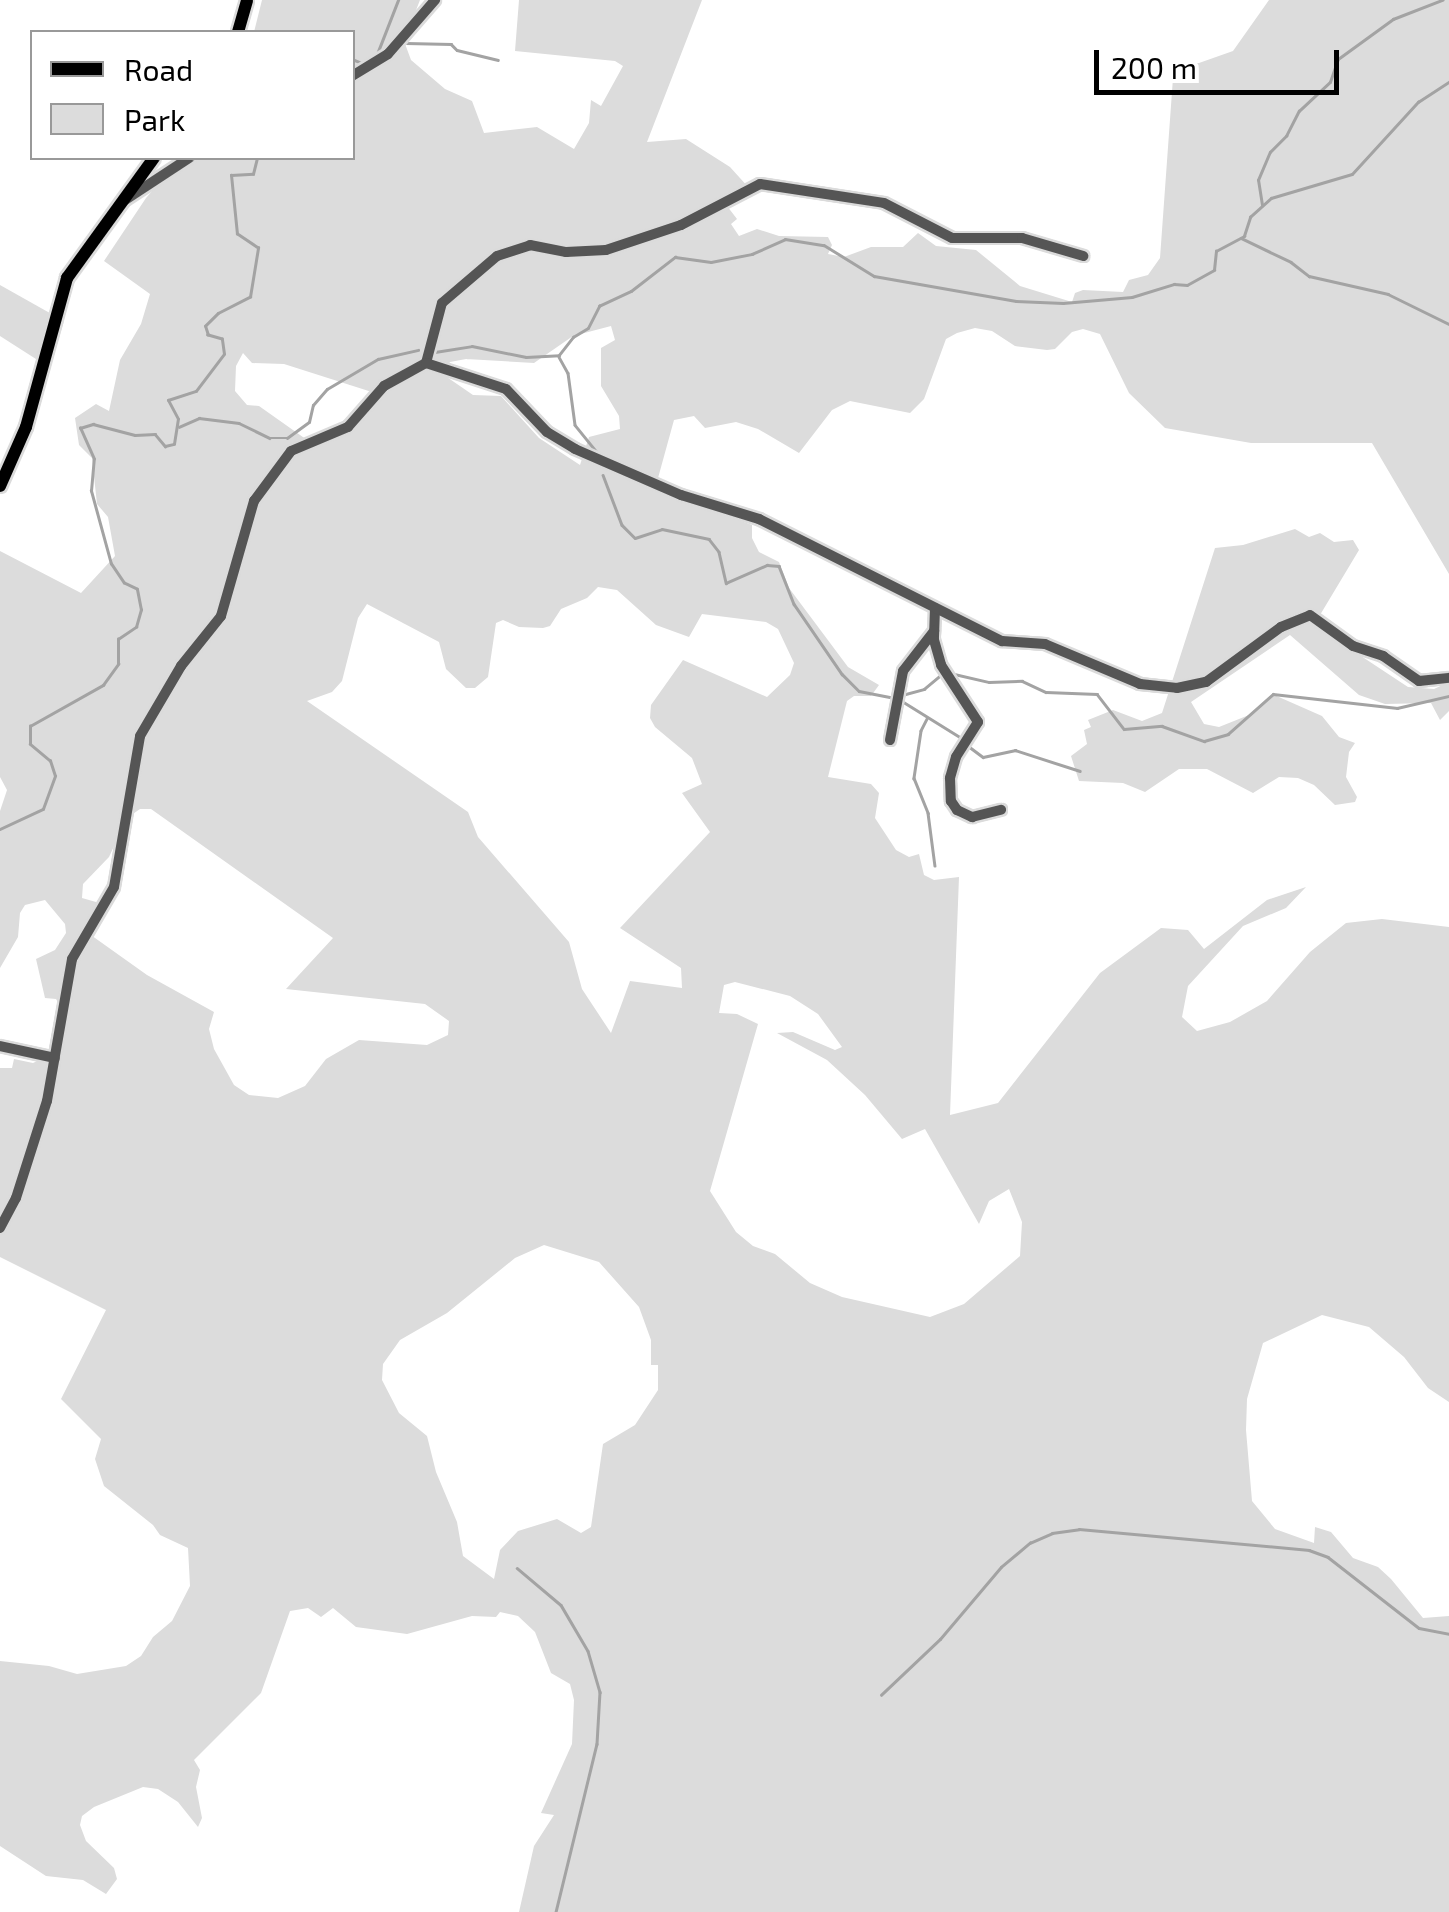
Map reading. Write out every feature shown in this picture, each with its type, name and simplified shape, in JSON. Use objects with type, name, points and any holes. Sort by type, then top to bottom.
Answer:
[{"type":"main road","points":[[239,30],[247,0]]},
{"type":"main road","points":[[0,486],[26,427],[67,278],[153,160]]},
{"type":"street","points":[[355,74],[388,54],[424,17],[434,0]]},
{"type":"street","points":[[120,204],[186,160]]},
{"type":"street","points":[[0,1228],[20,1187],[47,1102],[72,958],[114,887],[140,736],[180,666],[221,616],[254,501],[292,451],[348,427],[384,386],[426,362],[437,310],[467,278],[498,256],[530,244],[579,253],[606,250],[681,225],[760,184],[884,203],[952,238],[1002,235],[1083,256]]},
{"type":"street","points":[[426,362],[506,390],[547,432],[575,450],[680,495],[759,519],[1002,640],[1045,644],[1122,678],[1161,688],[1206,682],[1282,627],[1310,614],[1353,646],[1383,656],[1419,682],[1449,678]]},
{"type":"street","points":[[935,608],[934,631],[942,664],[978,722],[956,757],[950,778],[951,801],[957,810],[972,818],[1001,810]]},
{"type":"street","points":[[890,740],[903,672],[934,631]]},
{"type":"street","points":[[0,1046],[54,1058]]},
{"type":"green space","points":[[262,0],[420,0],[404,41],[411,60],[445,89],[472,101],[484,133],[537,127],[574,149],[589,123],[591,100],[601,106],[623,66],[615,61],[515,51],[519,0],[702,0],[647,142],[686,139],[730,167],[749,188],[724,202],[737,219],[731,224],[739,236],[757,229],[779,236],[828,237],[832,245],[828,254],[844,257],[871,247],[903,247],[918,233],[936,246],[976,250],[1020,286],[1072,302],[1075,293],[1083,290],[1123,292],[1129,280],[1148,275],[1160,258],[1174,64],[1199,63],[1233,51],[1269,0],[1449,0],[1449,574],[1372,443],[1251,443],[1165,428],[1129,393],[1100,334],[1083,329],[1072,332],[1055,349],[1047,350],[1015,346],[992,331],[975,328],[957,333],[946,339],[924,399],[910,413],[850,401],[832,410],[799,453],[758,429],[736,422],[705,428],[694,416],[674,420],[655,489],[752,525],[752,538],[759,552],[779,562],[789,588],[848,667],[879,685],[871,696],[854,696],[847,701],[828,777],[871,784],[879,793],[875,818],[896,850],[909,857],[919,854],[924,875],[934,880],[959,877],[950,1115],[998,1103],[1100,973],[1161,928],[1188,930],[1204,949],[1267,900],[1306,887],[1286,908],[1243,926],[1188,986],[1182,1017],[1197,1031],[1230,1022],[1267,1001],[1310,952],[1346,923],[1382,919],[1449,927],[1449,1402],[1428,1388],[1404,1357],[1369,1327],[1322,1315],[1263,1343],[1247,1399],[1246,1430],[1252,1501],[1275,1529],[1314,1543],[1315,1527],[1331,1532],[1353,1558],[1378,1567],[1391,1579],[1423,1618],[1449,1616],[1449,1912],[519,1912],[534,1846],[554,1815],[541,1813],[572,1744],[574,1700],[570,1684],[551,1673],[535,1632],[518,1616],[500,1612],[496,1617],[472,1616],[407,1634],[356,1627],[333,1608],[321,1617],[308,1608],[290,1611],[261,1693],[194,1760],[200,1770],[196,1787],[202,1818],[198,1827],[178,1802],[158,1789],[143,1787],[94,1807],[82,1816],[80,1825],[86,1841],[114,1868],[117,1879],[106,1894],[83,1880],[46,1876],[0,1846],[0,1661],[49,1666],[77,1674],[126,1666],[141,1656],[153,1637],[172,1621],[190,1586],[188,1548],[160,1535],[104,1486],[95,1459],[101,1439],[61,1399],[106,1310],[0,1257],[0,1068],[12,1068],[14,1059],[33,1063],[52,1054],[60,1006],[56,999],[45,998],[36,959],[55,950],[66,933],[65,924],[45,900],[25,905],[20,913],[18,937],[0,968],[0,811],[7,790],[0,777],[0,551],[81,593],[115,556],[108,517],[97,504],[92,458],[79,445],[75,418],[96,404],[109,411],[120,360],[141,324],[150,294],[104,261],[146,198],[179,160],[355,160],[355,30],[254,30]],"holes":[[[611,326],[615,340],[601,348],[601,386],[619,416],[620,429],[589,437],[580,465],[539,438],[501,396],[473,395],[441,373],[450,362],[466,359],[534,363],[573,336]],[[243,353],[252,363],[284,364],[375,393],[350,431],[317,447],[259,406],[247,405],[235,391],[236,366]],[[598,587],[617,590],[656,625],[689,637],[702,614],[766,622],[778,629],[794,663],[790,675],[767,697],[683,660],[651,705],[650,718],[655,727],[692,758],[702,784],[682,793],[710,832],[620,928],[681,968],[682,988],[630,981],[611,1033],[582,989],[569,942],[478,837],[468,812],[307,701],[332,692],[342,681],[358,618],[367,604],[439,642],[446,669],[466,688],[475,688],[488,677],[496,623],[503,620],[519,627],[543,628],[550,626],[561,609],[587,598]],[[140,809],[151,809],[333,938],[286,989],[425,1004],[449,1021],[448,1035],[427,1045],[359,1040],[326,1059],[305,1086],[278,1098],[249,1095],[234,1085],[214,1049],[209,1029],[214,1012],[147,975],[88,933],[100,910],[96,902],[82,898],[83,884],[109,857],[127,818]],[[735,982],[790,996],[818,1014],[842,1047],[835,1050],[793,1032],[777,1033],[827,1060],[865,1095],[902,1139],[925,1129],[979,1224],[989,1201],[1009,1189],[1022,1222],[1020,1256],[964,1304],[930,1317],[842,1297],[810,1283],[775,1254],[753,1246],[736,1232],[710,1191],[758,1024],[737,1014],[719,1013],[724,985]],[[544,1245],[599,1262],[639,1307],[651,1340],[651,1365],[658,1365],[658,1390],[635,1425],[603,1444],[591,1527],[581,1533],[557,1519],[518,1531],[500,1550],[494,1579],[463,1556],[457,1522],[436,1472],[427,1436],[399,1413],[382,1380],[383,1364],[400,1340],[447,1313],[515,1258]]]},
{"type":"green space","points":[[0,285],[64,321],[50,368],[0,336]]},
{"type":"green space","points":[[1295,529],[1309,537],[1320,533],[1334,542],[1353,540],[1359,550],[1314,625],[1408,687],[1434,689],[1449,682],[1449,711],[1440,720],[1431,703],[1385,704],[1359,695],[1290,635],[1191,702],[1204,724],[1219,727],[1249,715],[1272,694],[1322,716],[1339,737],[1355,743],[1349,752],[1346,777],[1357,797],[1355,802],[1335,805],[1314,785],[1298,778],[1279,777],[1253,793],[1207,769],[1179,769],[1145,792],[1123,783],[1079,781],[1071,756],[1087,744],[1084,730],[1091,727],[1088,720],[1113,710],[1142,721],[1162,713],[1215,548],[1243,545]]},
{"type":"waterway","points":[[377,54],[398,0]]},
{"type":"waterway","points":[[1262,205],[1258,180],[1270,152],[1286,136],[1299,111],[1330,82],[1338,59],[1393,19],[1442,0]]},
{"type":"waterway","points":[[406,43],[451,44],[457,50],[498,60]]},
{"type":"waterway","points":[[355,60],[362,63]]},
{"type":"waterway","points":[[435,352],[472,346],[526,357],[559,355],[573,337],[588,328],[599,306],[631,291],[675,257],[711,262],[752,254],[785,239],[824,245],[874,276],[1016,301],[1063,303],[1132,297],[1174,284],[1187,285],[1214,270],[1216,251],[1244,236],[1250,217],[1271,198],[1352,174],[1418,102],[1449,82]]},
{"type":"waterway","points":[[0,829],[43,809],[55,776],[50,761],[30,744],[30,726],[103,685],[118,664],[118,639],[136,627],[141,610],[137,589],[124,583],[111,564],[91,491],[94,459],[80,428],[93,424],[135,435],[155,434],[165,446],[174,444],[178,419],[168,400],[196,391],[224,354],[222,339],[208,335],[205,326],[218,313],[250,297],[258,248],[237,234],[231,175],[253,174],[256,160]]},
{"type":"waterway","points":[[1241,238],[1291,262],[1309,276],[1388,294],[1449,324]]},
{"type":"waterway","points":[[179,427],[199,418],[239,423],[270,438],[287,438],[309,422],[313,405],[327,389],[378,359],[418,350]]},
{"type":"waterway","points":[[559,357],[568,373],[575,425],[600,456]]},
{"type":"waterway","points":[[603,475],[622,525],[635,538],[662,529],[709,539],[719,552],[726,583],[767,565],[779,566],[794,604],[842,674],[859,691],[894,698]]},
{"type":"waterway","points":[[950,673],[989,682],[1022,681],[1046,692],[1097,694],[1124,729],[1162,726],[1204,741],[1228,734],[1273,694],[1397,708],[1449,696]]},
{"type":"waterway","points":[[902,695],[924,689],[942,674]]},
{"type":"waterway","points":[[902,701],[963,739]]},
{"type":"waterway","points":[[927,719],[921,731],[914,778],[928,813],[935,866]]},
{"type":"waterway","points":[[967,745],[983,757],[1015,750],[1080,771]]},
{"type":"waterway","points":[[881,1695],[940,1639],[1001,1567],[1030,1543],[1052,1533],[1079,1529],[1309,1550],[1328,1557],[1419,1628],[1449,1634]]},
{"type":"waterway","points":[[517,1568],[561,1605],[588,1651],[600,1692],[597,1744],[556,1912]]}]
